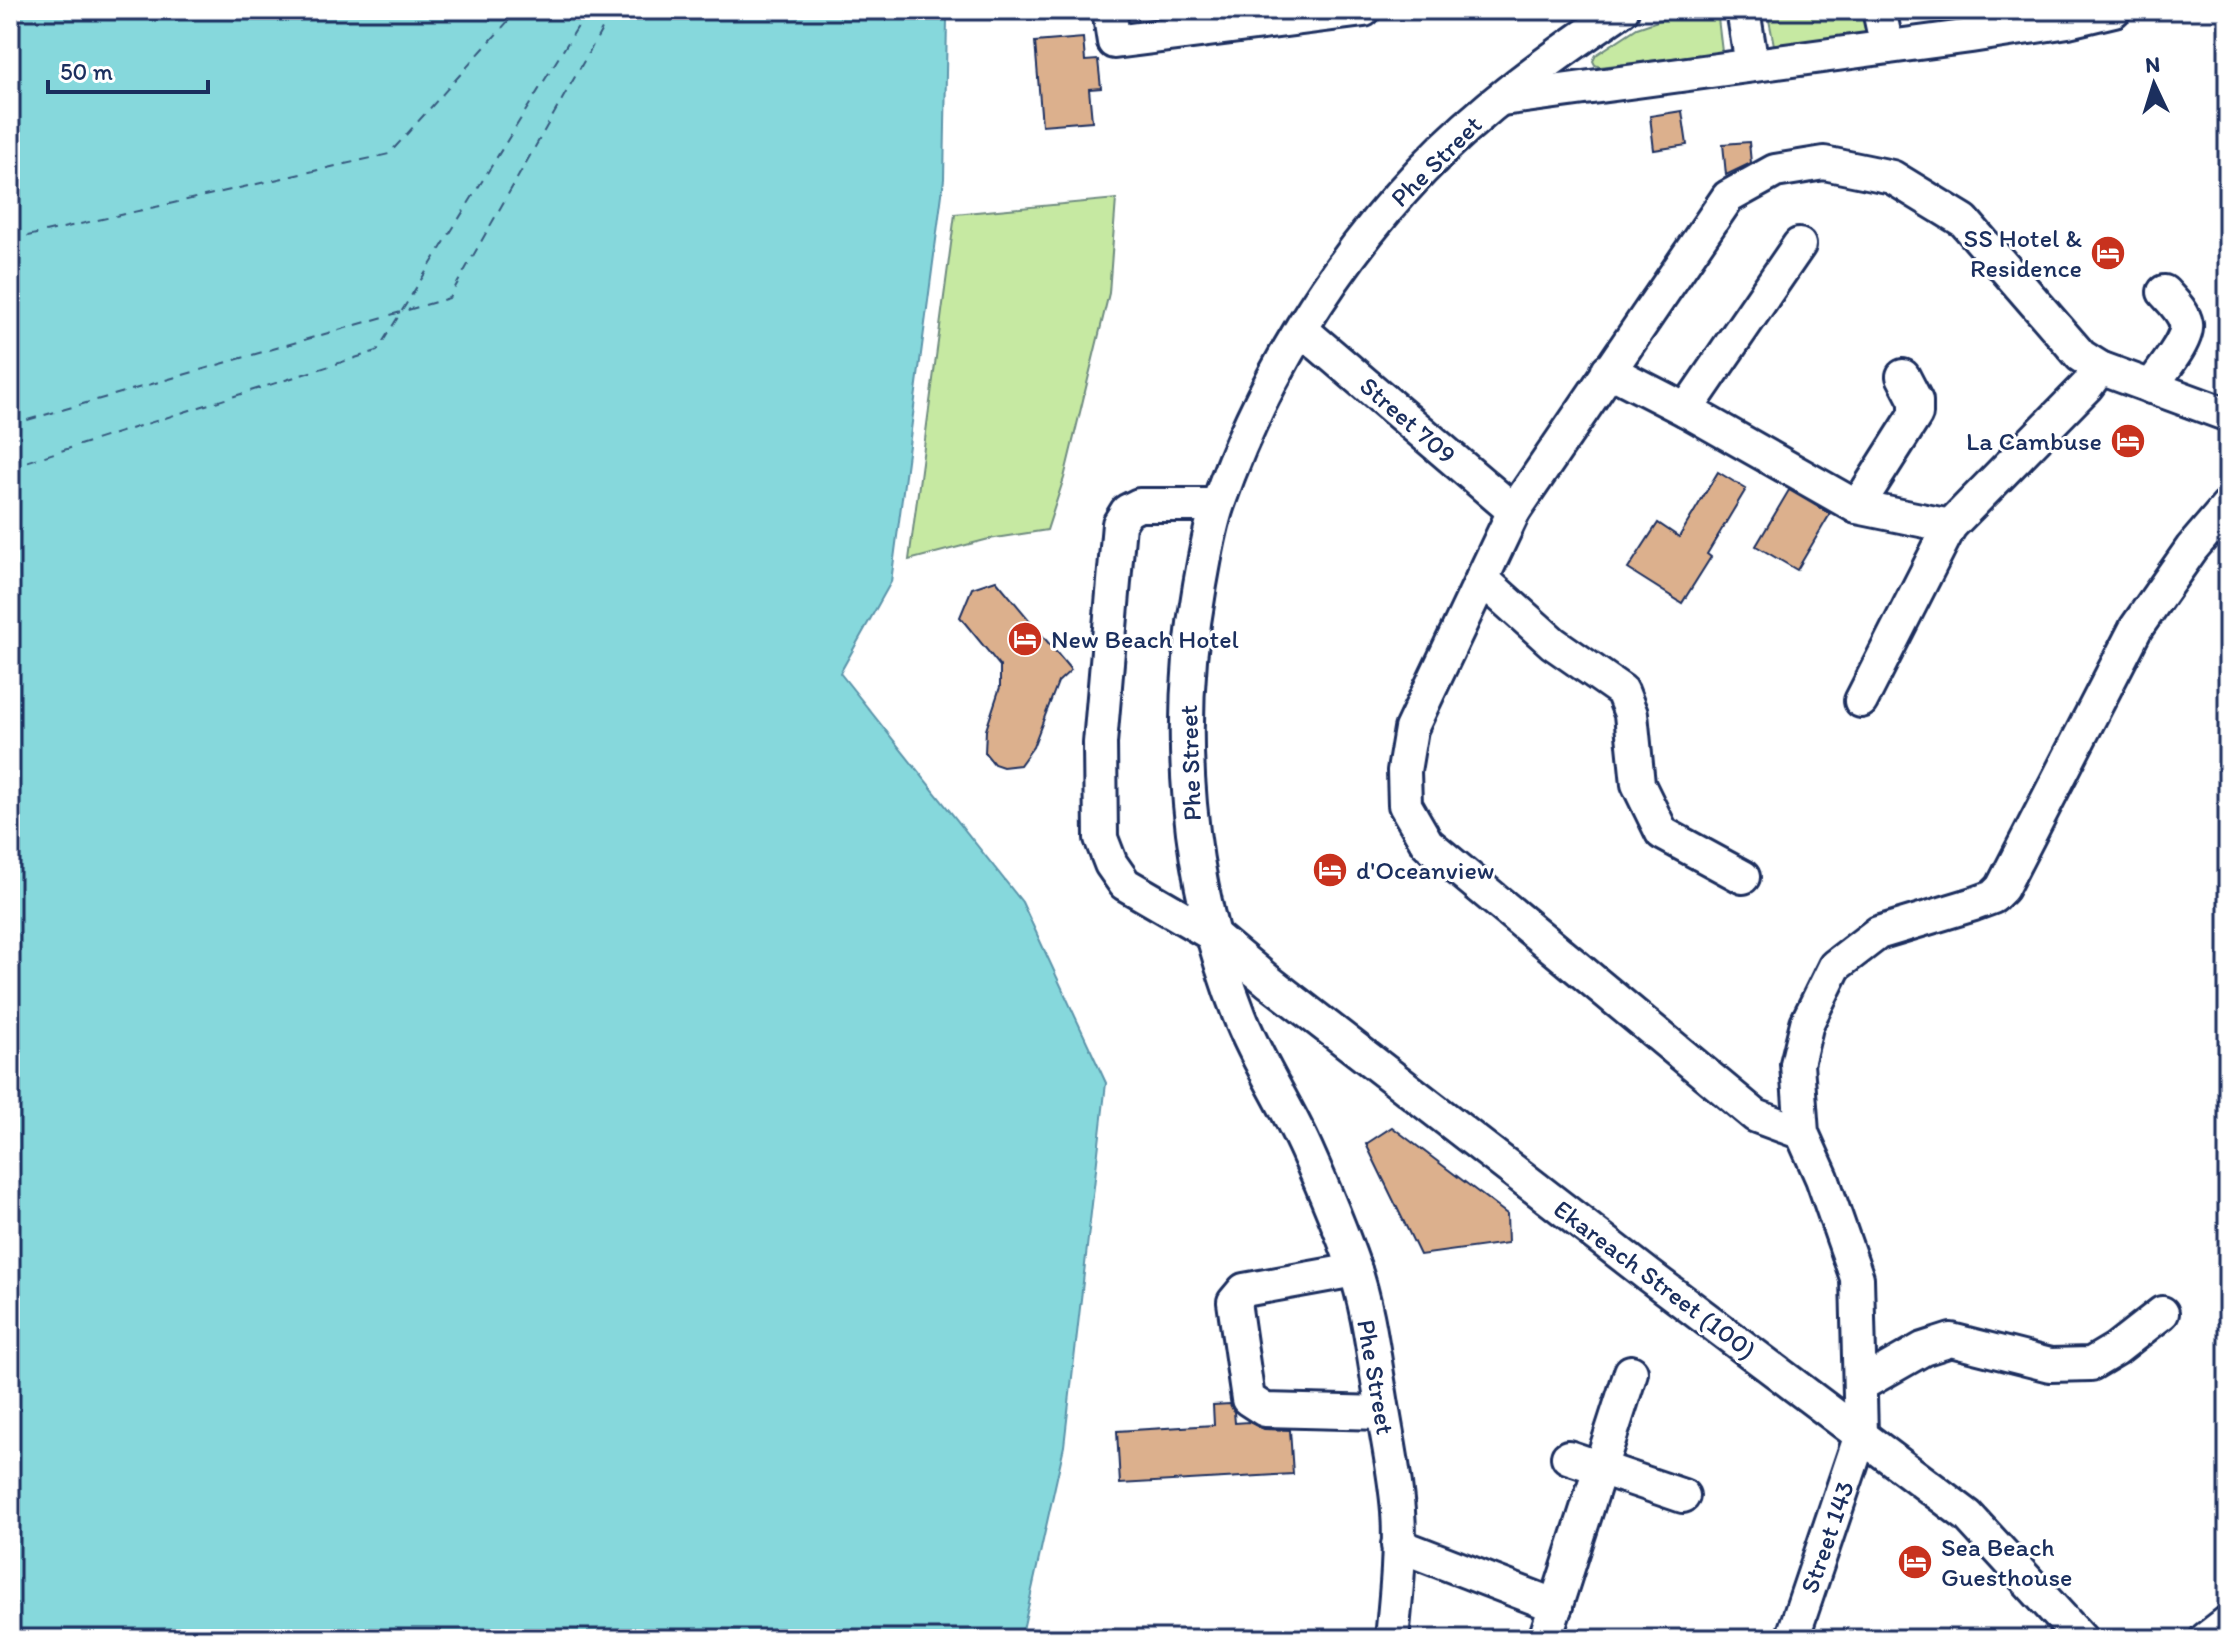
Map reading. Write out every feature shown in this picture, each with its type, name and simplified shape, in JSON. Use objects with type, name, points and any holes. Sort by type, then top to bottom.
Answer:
[{"type":"street","points":[[1109,10],[1114,42],[1364,10]]},
{"type":"street","name":"Phe Street","points":[[1392,1639],[1398,1510],[1372,1340],[1355,1270],[1304,1144],[1240,1019],[1213,935],[1189,816],[1188,672],[1198,593],[1217,505],[1264,395],[1342,268],[1383,213],[1425,168],[1499,99],[1561,51],[1622,10]]},
{"type":"street","points":[[1743,10],[1752,65]]},
{"type":"street","points":[[1879,10],[1887,47]]},
{"type":"street","points":[[1499,99],[1887,47],[1970,23],[2068,21],[2113,10]]},
{"type":"street","points":[[1802,1133],[1756,1116],[1427,843],[1405,805],[1404,771],[1411,729],[1514,511],[1728,197],[1775,171],[1824,163],[1892,177],[1964,221],[2081,356],[2100,368],[2228,415]]},
{"type":"street","points":[[1686,410],[1799,245]]},
{"type":"street","points":[[2151,387],[2186,335],[2183,315],[2164,292]]},
{"type":"street","name":"Street 709","points":[[1302,330],[1514,511]]},
{"type":"street","points":[[1861,701],[1950,526],[2087,386],[2100,368]]},
{"type":"street","points":[[1608,370],[1686,410],[1857,507],[1950,526]]},
{"type":"street","points":[[1857,507],[1916,414],[1916,401],[1903,376]]},
{"type":"street","name":"Ekareach Street (100)","points":[[1217,505],[1139,505],[1127,511],[1119,524],[1100,743],[1101,838],[1111,864],[1125,884],[1213,935],[1283,993],[1648,1275],[1968,1516],[2081,1639]]},
{"type":"street","name":"Street 143","points":[[1792,1639],[1861,1435],[1857,1278],[1822,1178],[1802,1133],[1797,1064],[1807,1023],[1835,966],[1878,933],[1974,904],[1993,897],[2002,888],[2136,628],[2192,548],[2224,523]]},
{"type":"street","points":[[1482,579],[1553,643],[1622,691],[1631,714],[1638,784],[1662,833],[1743,877]]},
{"type":"street","points":[[1240,1019],[1246,1004],[1256,995],[1283,993]]},
{"type":"street","points":[[1355,1270],[1244,1290],[1234,1302],[1248,1399],[1265,1410],[1383,1413]]},
{"type":"street","points":[[1860,1385],[1923,1349],[1951,1340],[2050,1365],[2091,1364],[2116,1349],[2162,1313]]},
{"type":"street","points":[[1545,1639],[1631,1372]]},
{"type":"street","points":[[1568,1457],[1683,1496]]},
{"type":"street","points":[[1398,1545],[1556,1606]]},
{"type":"street","points":[[2206,1639],[2228,1622]]},
{"type":"green space","points":[[1690,10],[1717,10],[1722,52],[1600,67],[1595,65],[1596,55],[1637,28]]},
{"type":"green space","points":[[1767,10],[1864,10],[1872,35],[1774,45]]},
{"type":"green space","points":[[1116,199],[1109,293],[1064,478],[1047,530],[989,539],[909,560],[955,214]]},
{"type":"water","points":[[10,10],[915,10],[947,20],[944,179],[891,582],[840,673],[1022,902],[1106,1083],[1064,1446],[1021,1639],[10,1639]]},
{"type":"building","points":[[1083,38],[1085,61],[1098,60],[1101,88],[1089,89],[1092,121],[1042,125],[1035,42]]},
{"type":"building","points":[[1682,111],[1687,145],[1654,150],[1650,116]]},
{"type":"building","points":[[1749,142],[1751,163],[1726,175],[1723,144]]},
{"type":"building","points":[[1718,472],[1746,489],[1707,554],[1711,557],[1682,603],[1628,569],[1658,523],[1679,537]]},
{"type":"building","points":[[1789,490],[1830,514],[1797,570],[1756,546]]},
{"type":"building","points":[[996,580],[1071,670],[1058,682],[1033,747],[1020,765],[1003,767],[994,764],[985,753],[986,730],[1000,687],[1000,666],[960,617],[972,588]]},
{"type":"building","points":[[1392,1127],[1507,1214],[1508,1243],[1420,1255],[1366,1144]]},
{"type":"building","points":[[1230,1404],[1235,1423],[1249,1422],[1264,1429],[1290,1430],[1293,1474],[1120,1484],[1117,1431],[1214,1425],[1213,1405]]},
{"type":"ferry route","points":[[10,240],[389,154],[518,10]]},
{"type":"ferry route","points":[[10,467],[377,351],[588,10]]},
{"type":"ferry route","points":[[10,425],[449,298],[613,10]]},
{"type":"place","name":"SS Hotel & Residence","points":[[2108,253]]},
{"type":"place","name":"La Cambuse","points":[[2128,441]]},
{"type":"place","name":"New Beach Hotel","points":[[1025,639]]},
{"type":"place","name":"d'Oceanview","points":[[1330,870]]},
{"type":"place","name":"Sea Beach Guesthouse","points":[[1915,1562]]}]
